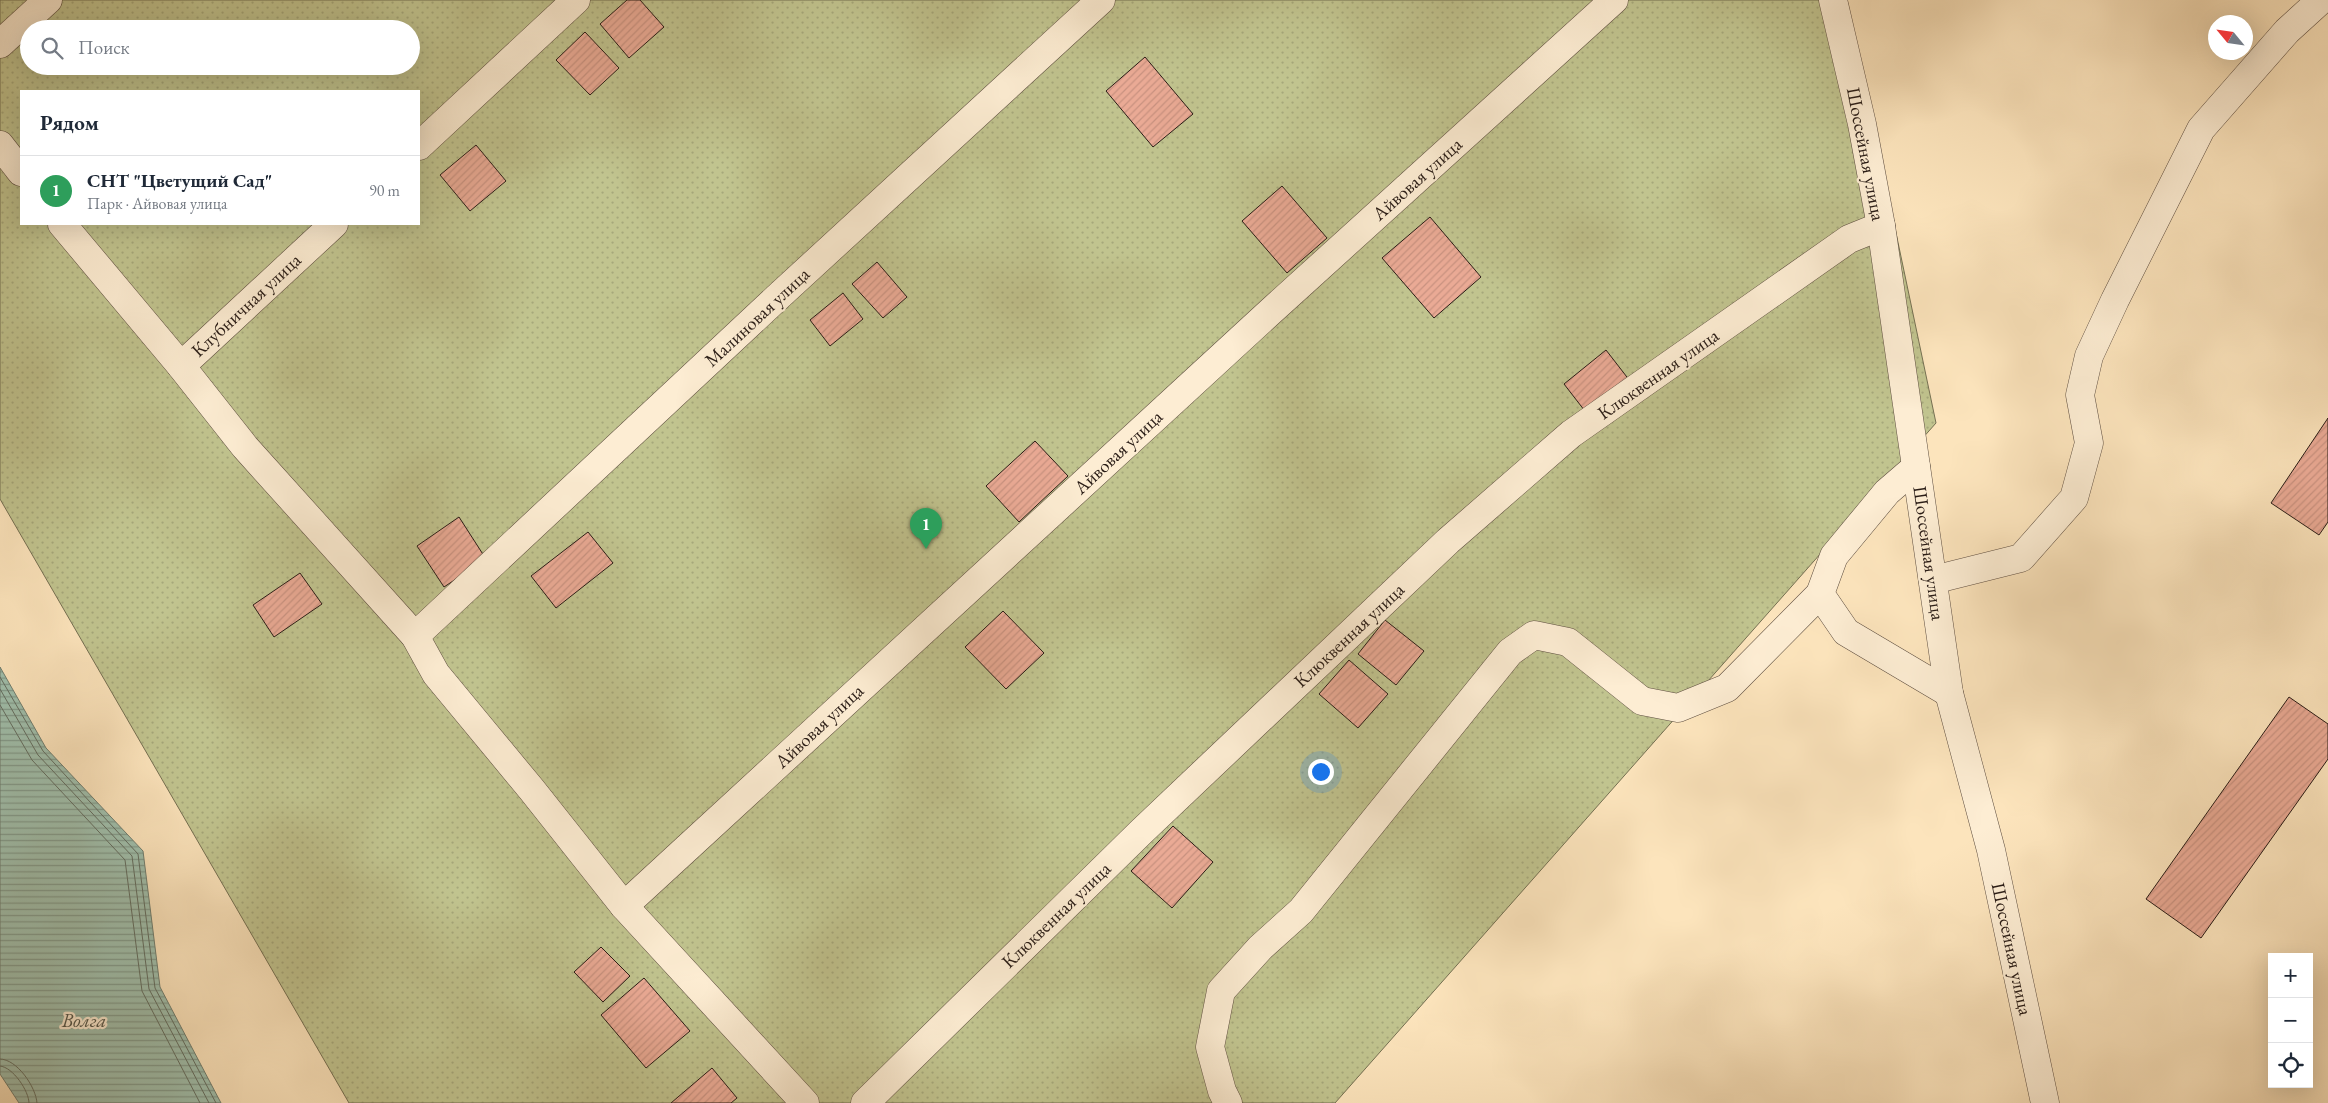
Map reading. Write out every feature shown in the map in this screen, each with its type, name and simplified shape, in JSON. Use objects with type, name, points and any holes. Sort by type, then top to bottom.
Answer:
[{"type":"street","points":[[26,20],[48,0]]},
{"type":"street","points":[[420,145],[576,0]]},
{"type":"street","name":"Малиновая улица","points":[[415,636],[774,300],[1100,0]]},
{"type":"street","name":"Айвовая улица","points":[[624,906],[1248,332],[1614,0]]},
{"type":"street","name":"Шоссейная улица","points":[[1833,0],[1862,124],[1881,226],[1949,692],[1991,850],[2045,1103]]},
{"type":"street","points":[[1933,580],[2021,558],[2074,498],[2089,443],[2080,395],[2089,356],[2115,300],[2201,129],[2287,31],[2321,0]]},
{"type":"street","points":[[0,44],[20,26]]},
{"type":"street","points":[[0,145],[20,171]]},
{"type":"street","points":[[63,225],[181,366],[245,447],[415,636],[436,674],[532,790],[624,906],[805,1103]]},
{"type":"street","name":"Клубничная улица","points":[[181,366],[333,225]]},
{"type":"street","name":"Клюквенная улица","points":[[865,1103],[1141,832],[1448,541],[1571,434],[1849,239],[1881,226]]},
{"type":"street","points":[[1228,1103],[1222,1091],[1210,1047],[1221,991],[1260,948],[1301,911],[1510,652],[1534,635],[1568,642],[1642,701],[1678,708],[1727,688],[1820,594],[1834,556],[1887,492],[1916,467]]},
{"type":"street","points":[[1820,594],[1846,632],[1949,692]]},
{"type":"green space","points":[[0,0],[1847,0],[1936,423],[1335,1103],[349,1103],[0,499]]},
{"type":"water","name":"Волга","points":[[0,667],[46,748],[143,851],[160,987],[221,1103],[19,1103],[0,1074]]},
{"type":"building","points":[[627,0],[640,0],[664,27],[629,58],[600,24]]},
{"type":"building","points":[[585,32],[619,68],[590,95],[556,60]]},
{"type":"building","points":[[1145,57],[1193,114],[1153,147],[1106,91]]},
{"type":"building","points":[[476,145],[506,181],[470,211],[440,175]]},
{"type":"building","points":[[1282,186],[1327,238],[1287,273],[1242,221]]},
{"type":"building","points":[[1430,217],[1481,277],[1434,318],[1382,258]]},
{"type":"building","points":[[877,262],[907,297],[883,318],[852,284]]},
{"type":"building","points":[[843,293],[863,319],[830,346],[810,320]]},
{"type":"building","points":[[1606,350],[1630,381],[1588,415],[1564,384]]},
{"type":"building","points":[[2328,418],[2328,522],[2319,535],[2271,503]]},
{"type":"building","points":[[1035,441],[1068,476],[1019,522],[986,486]]},
{"type":"building","points":[[459,517],[486,559],[444,587],[417,546]]},
{"type":"building","points":[[588,532],[613,563],[556,608],[531,576]]},
{"type":"building","points":[[300,573],[322,604],[274,637],[253,605]]},
{"type":"building","points":[[1003,611],[1044,653],[1006,689],[965,647]]},
{"type":"building","points":[[1385,620],[1424,651],[1396,685],[1358,654]]},
{"type":"building","points":[[1349,660],[1388,694],[1358,728],[1319,694]]},
{"type":"building","points":[[2289,697],[2328,724],[2328,759],[2201,938],[2146,899]]},
{"type":"building","points":[[1173,826],[1213,862],[1172,908],[1131,871]]},
{"type":"building","points":[[601,947],[630,976],[603,1002],[574,972]]},
{"type":"building","points":[[644,978],[690,1031],[646,1068],[601,1015]]},
{"type":"building","points":[[712,1068],[737,1098],[731,1103],[671,1103]]},
{"type":"place","name":"СНТ \"Цветущий Сад\"","points":[[926,549]]}]
